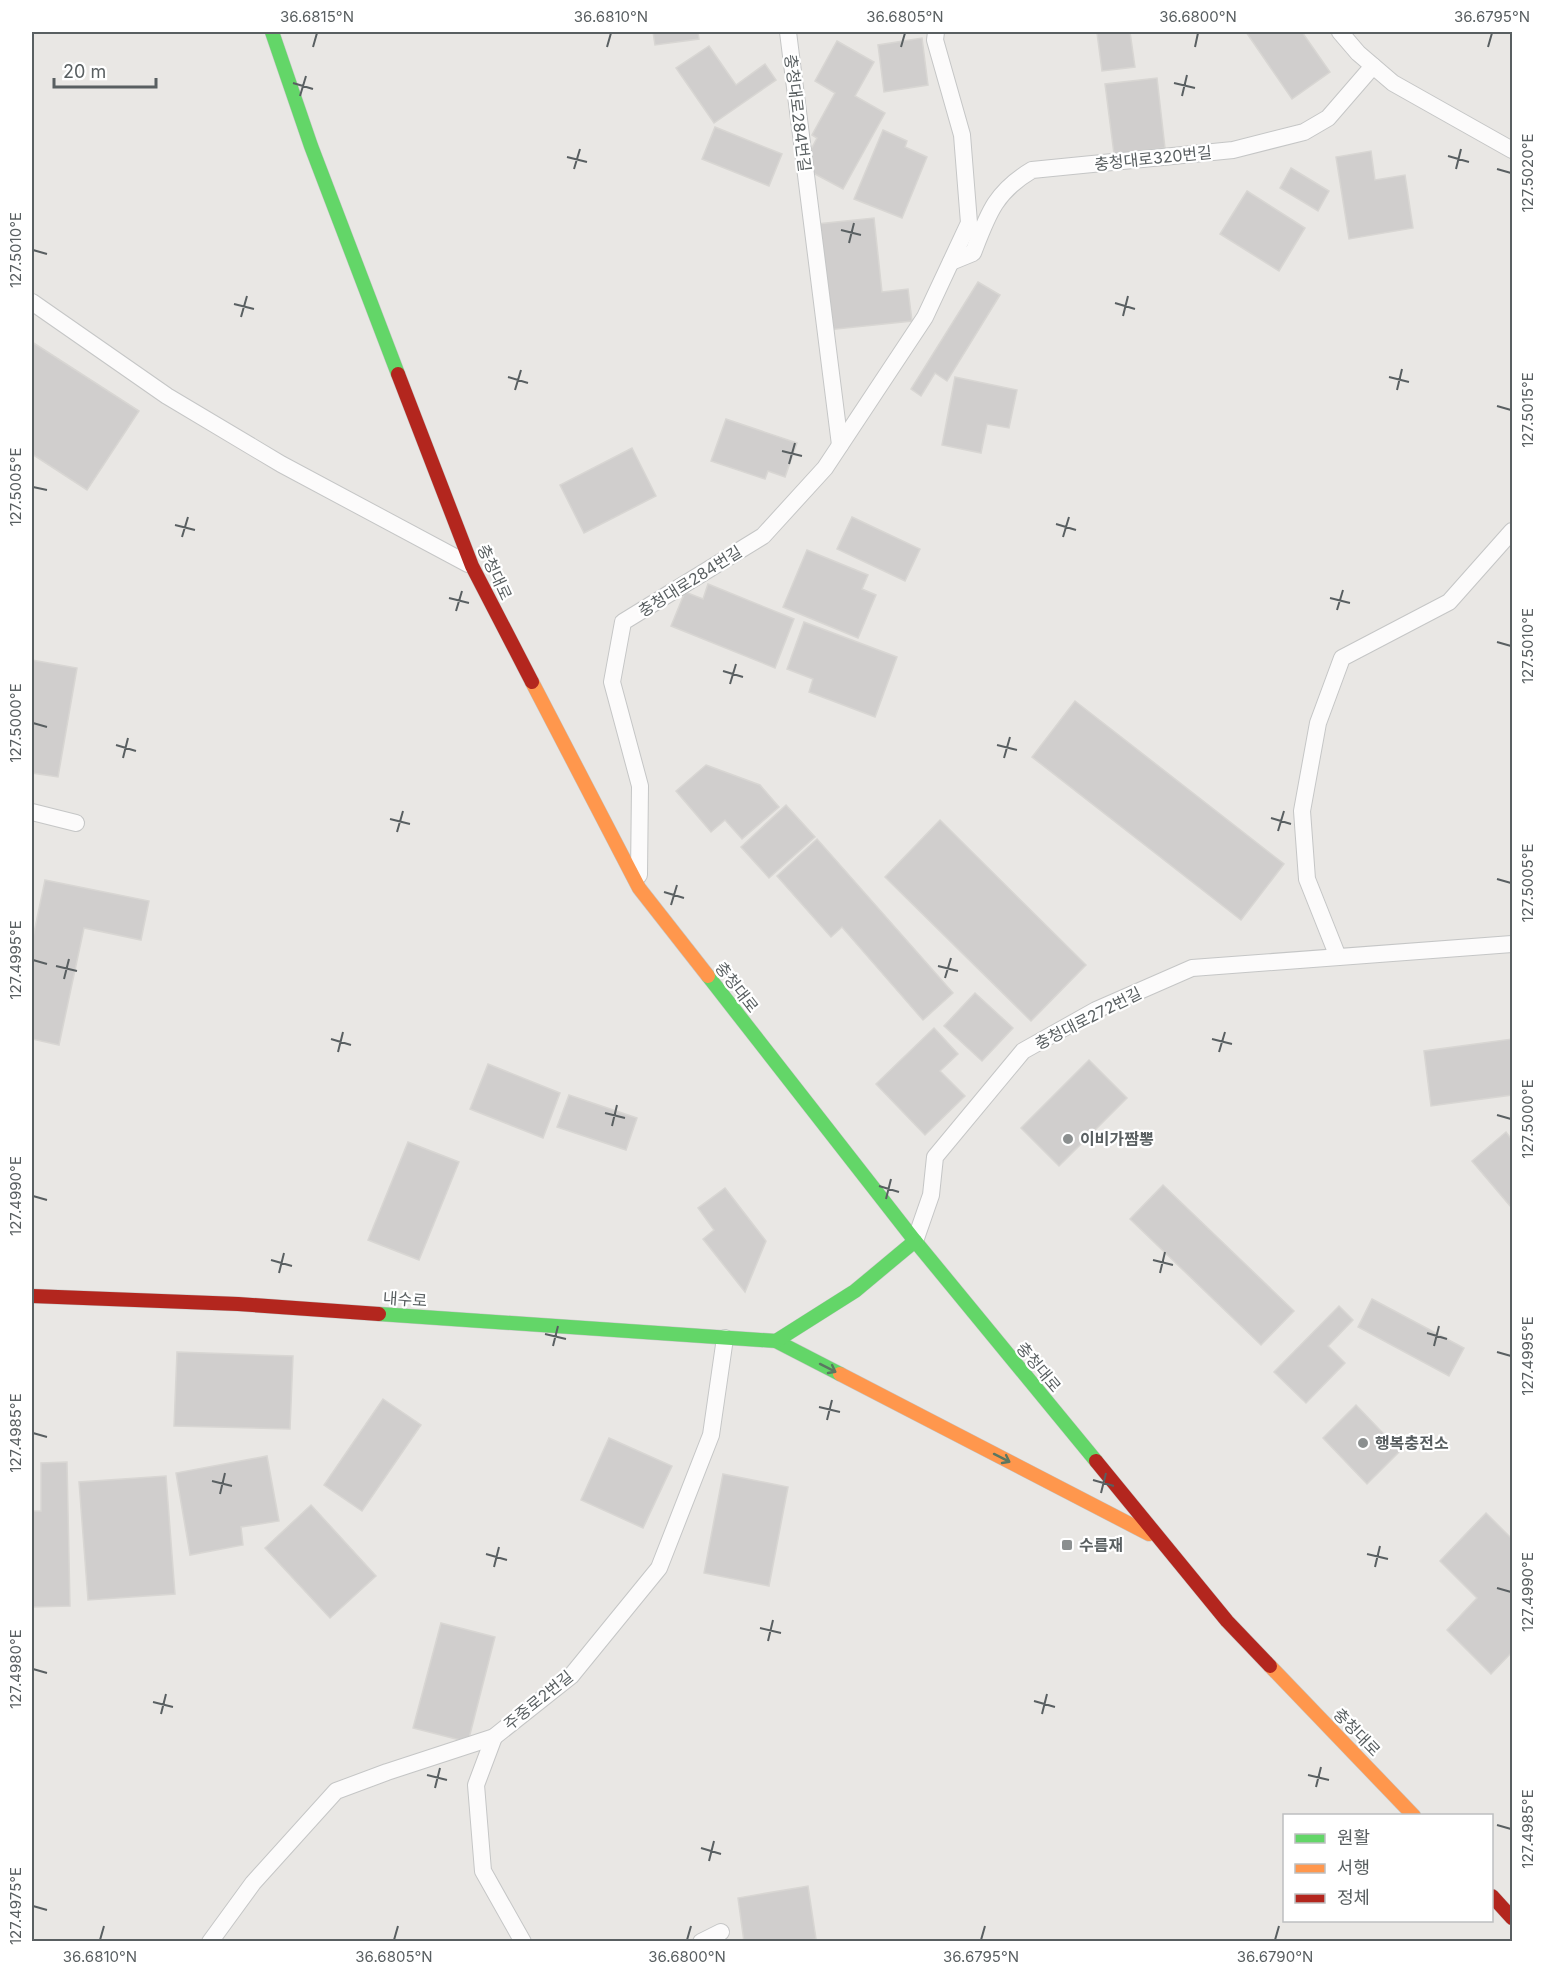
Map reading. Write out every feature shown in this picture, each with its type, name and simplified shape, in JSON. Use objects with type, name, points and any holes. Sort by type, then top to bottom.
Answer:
[{"type":"main road","name":"충청대로","points":[[272,32],[311,146],[472,566],[639,888],[915,1241],[1227,1621],[1413,1814]]},
{"type":"main road","points":[[776,1341],[855,1291],[915,1241]]},
{"type":"main road","name":"내수로","points":[[32,1296],[238,1304],[776,1341]]},
{"type":"main road","points":[[776,1341],[1160,1539]]},
{"type":"main road","points":[[1493,1898],[1512,1918]]},
{"type":"lane","name":"충청대로284번길","points":[[788,32],[840,445]]},
{"type":"lane","name":"충청대로284번길","points":[[639,888],[640,786],[612,682],[623,622],[763,536],[825,468],[925,317],[969,223],[962,135],[935,40],[936,32]]},
{"type":"lane","points":[[1340,32],[1358,53],[1393,82],[1512,150]]},
{"type":"lane","name":"충청대로320번길","points":[[951,262],[973,252],[989,210],[1013,181],[1032,170],[1233,150],[1304,132],[1328,118],[1373,66]]},
{"type":"lane","points":[[32,302],[167,396],[281,464],[472,566]]},
{"type":"lane","points":[[1338,957],[1307,879],[1302,811],[1318,723],[1342,658],[1449,602],[1512,531]]},
{"type":"lane","points":[[32,812],[76,823]]},
{"type":"lane","name":"충청대로272번길","points":[[915,1241],[931,1195],[935,1157],[1023,1050],[1096,1010],[1192,968],[1512,944]]},
{"type":"lane","name":"주중로2번길","points":[[210,1941],[253,1883],[336,1791],[494,1737],[571,1676],[659,1568],[711,1435],[725,1338]]},
{"type":"lane","points":[[494,1737],[476,1785],[483,1870],[523,1941]]},
{"type":"lane","points":[[701,1941],[721,1932]]},
{"type":"building","points":[[653,32],[698,32],[699,39],[655,45]]},
{"type":"building","points":[[1130,32],[1135,67],[1102,71],[1097,33]]},
{"type":"building","points":[[1246,32],[1302,32],[1330,72],[1292,99]]},
{"type":"building","points":[[922,38],[928,85],[884,92],[878,45]]},
{"type":"building","points":[[837,41],[874,62],[855,96],[885,113],[843,189],[813,173],[808,155],[817,138],[812,135],[835,93],[815,81]]},
{"type":"building","points":[[709,46],[736,85],[765,64],[776,80],[714,123],[676,68]]},
{"type":"building","points":[[1157,78],[1165,148],[1114,154],[1105,84]]},
{"type":"building","points":[[715,127],[782,154],[769,186],[702,159]]},
{"type":"building","points":[[883,130],[907,141],[905,147],[927,157],[902,218],[854,199]]},
{"type":"building","points":[[1371,151],[1375,180],[1405,175],[1413,228],[1349,239],[1336,157]]},
{"type":"building","points":[[1291,168],[1329,191],[1318,211],[1280,188]]},
{"type":"building","points":[[1247,191],[1305,228],[1279,271],[1220,234]]},
{"type":"building","points":[[874,218],[882,292],[908,289],[912,321],[827,330],[817,224]]},
{"type":"building","points":[[978,282],[1000,295],[947,381],[935,373],[921,396],[911,389]]},
{"type":"building","points":[[32,342],[139,411],[87,490],[32,454]]},
{"type":"building","points":[[955,377],[1017,390],[1009,428],[987,424],[981,453],[942,445]]},
{"type":"building","points":[[726,419],[797,443],[785,477],[768,471],[765,479],[711,461]]},
{"type":"building","points":[[632,448],[656,496],[584,533],[560,485]]},
{"type":"building","points":[[852,517],[920,549],[905,581],[837,549]]},
{"type":"building","points":[[807,550],[868,575],[862,589],[876,595],[858,638],[783,607]]},
{"type":"building","points":[[708,584],[794,619],[775,668],[671,626],[685,592],[703,599]]},
{"type":"building","points":[[804,622],[897,657],[875,717],[809,692],[813,679],[787,669]]},
{"type":"building","points":[[32,660],[77,668],[58,777],[32,773]]},
{"type":"building","points":[[1075,701],[1284,864],[1241,920],[1032,757]]},
{"type":"building","points":[[706,765],[760,785],[779,807],[742,839],[725,820],[711,832],[676,791]]},
{"type":"building","points":[[786,805],[815,837],[769,878],[741,847]]},
{"type":"building","points":[[940,820],[1086,965],[1031,1021],[885,877]]},
{"type":"building","points":[[817,839],[953,993],[923,1020],[842,927],[831,937],[777,876]]},
{"type":"building","points":[[45,880],[149,901],[141,940],[84,928],[59,1045],[32,1039],[32,942]]},
{"type":"building","points":[[975,993],[1013,1028],[982,1061],[944,1026]]},
{"type":"building","points":[[934,1028],[958,1054],[940,1071],[965,1096],[925,1135],[876,1084]]},
{"type":"building","points":[[1512,1039],[1512,1095],[1431,1106],[1424,1051]]},
{"type":"building","points":[[1089,1060],[1127,1098],[1059,1166],[1021,1128]]},
{"type":"building","points":[[488,1064],[560,1093],[543,1138],[470,1109]]},
{"type":"building","points":[[569,1095],[637,1118],[626,1150],[557,1127]]},
{"type":"building","points":[[1506,1132],[1512,1140],[1511,1207],[1472,1161]]},
{"type":"building","points":[[408,1142],[459,1162],[419,1260],[368,1240]]},
{"type":"building","points":[[1163,1185],[1294,1311],[1261,1345],[1130,1219]]},
{"type":"building","points":[[725,1188],[766,1241],[745,1292],[703,1239],[714,1230],[698,1208]]},
{"type":"building","points":[[1372,1299],[1464,1348],[1449,1376],[1358,1327]]},
{"type":"building","points":[[1339,1306],[1353,1320],[1328,1346],[1345,1363],[1306,1403],[1274,1372]]},
{"type":"building","points":[[177,1352],[293,1356],[290,1429],[174,1426]]},
{"type":"building","points":[[383,1399],[421,1425],[362,1511],[324,1485]]},
{"type":"building","points":[[1356,1405],[1400,1451],[1367,1484],[1323,1438]]},
{"type":"building","points":[[609,1438],[672,1466],[643,1528],[581,1500]]},
{"type":"building","points":[[267,1456],[279,1521],[241,1527],[243,1545],[190,1555],[176,1473]]},
{"type":"building","points":[[67,1462],[70,1606],[32,1607],[32,1511],[41,1511],[41,1463]]},
{"type":"building","points":[[723,1474],[788,1487],[769,1586],[704,1573]]},
{"type":"building","points":[[166,1476],[175,1594],[88,1600],[79,1482]]},
{"type":"building","points":[[311,1505],[376,1576],[330,1618],[265,1548]]},
{"type":"building","points":[[1486,1513],[1512,1539],[1512,1652],[1491,1674],[1447,1630],[1477,1598],[1440,1561]]},
{"type":"building","points":[[441,1623],[495,1637],[468,1742],[413,1728]]},
{"type":"building","points":[[808,1886],[816,1939],[799,1942],[744,1942],[738,1898]]},
{"type":"traffic: fast","points":[[272,32],[311,146],[398,374]]},
{"type":"traffic: fast","points":[[708,976],[915,1241],[1096,1461]]},
{"type":"traffic: fast","points":[[776,1341],[855,1291],[915,1241]]},
{"type":"traffic: fast","points":[[379,1314],[776,1341],[840,1374]]},
{"type":"traffic: slow","points":[[532,682],[639,888],[708,976]]},
{"type":"traffic: slow","points":[[840,1374],[1149,1534]]},
{"type":"traffic: slow","points":[[1270,1666],[1412,1814]]},
{"type":"traffic: jam","points":[[398,374],[472,566],[532,682]]},
{"type":"traffic: jam","points":[[32,1296],[238,1304],[379,1314]]},
{"type":"traffic: jam","points":[[1096,1461],[1227,1621],[1270,1666]]},
{"type":"traffic: jam","points":[[1493,1897],[1512,1918]]},
{"type":"place","name":"이비가짬뽕","points":[[1068,1139]]},
{"type":"place","name":"행복충전소","points":[[1363,1443]]},
{"type":"place","name":"수름재","points":[[1067,1545]]}]
